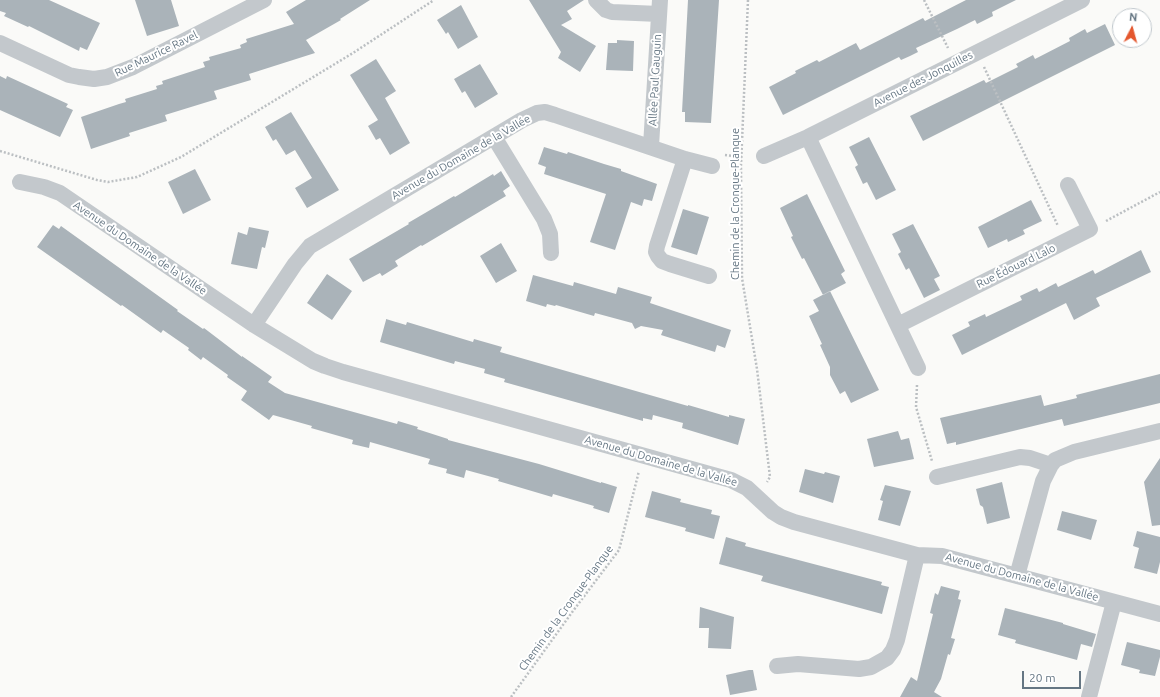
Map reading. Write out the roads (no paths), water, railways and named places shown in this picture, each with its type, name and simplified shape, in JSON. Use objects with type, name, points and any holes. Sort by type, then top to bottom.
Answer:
[{"type":"street","name":"Rue Maurice Ravel","points":[[0,43],[69,74],[79,77],[107,77],[133,67],[264,0]]},
{"type":"street","name":"Allée Paul Gauguin","points":[[596,0],[606,10],[612,12],[659,7],[651,146]]},
{"type":"street","name":"Avenue des Jonquilles","points":[[764,156],[808,137],[1082,0]]},
{"type":"street","name":"Avenue du Domaine de la Vallée","points":[[254,325],[295,264],[310,246],[537,113],[545,112],[651,146],[685,159],[712,166]]},
{"type":"street","points":[[494,137],[544,219],[550,234],[551,253]]},
{"type":"street","points":[[808,137],[918,368]]},
{"type":"street","points":[[685,159],[656,252],[662,261],[709,276]]},
{"type":"street","name":"Avenue du Domaine de la Vallée","points":[[20,182],[44,187],[60,193],[254,325],[313,361],[343,372],[731,480],[747,488],[773,512],[788,520],[917,555],[942,556],[1160,614]]},
{"type":"street","name":"Rue Édouard Lalo","points":[[898,325],[1090,229],[1068,185]]},
{"type":"street","points":[[1017,576],[1044,481],[1051,465],[1059,458],[1074,452],[1160,431]]},
{"type":"street","points":[[937,477],[1020,457],[1035,459],[1051,465]]},
{"type":"street","points":[[777,666],[798,664],[859,669],[871,667],[887,658],[893,650],[897,640],[917,555]]},
{"type":"street","name":"Avenue du Domaine de la Vallée","points":[[1089,697],[1114,602]]}]
